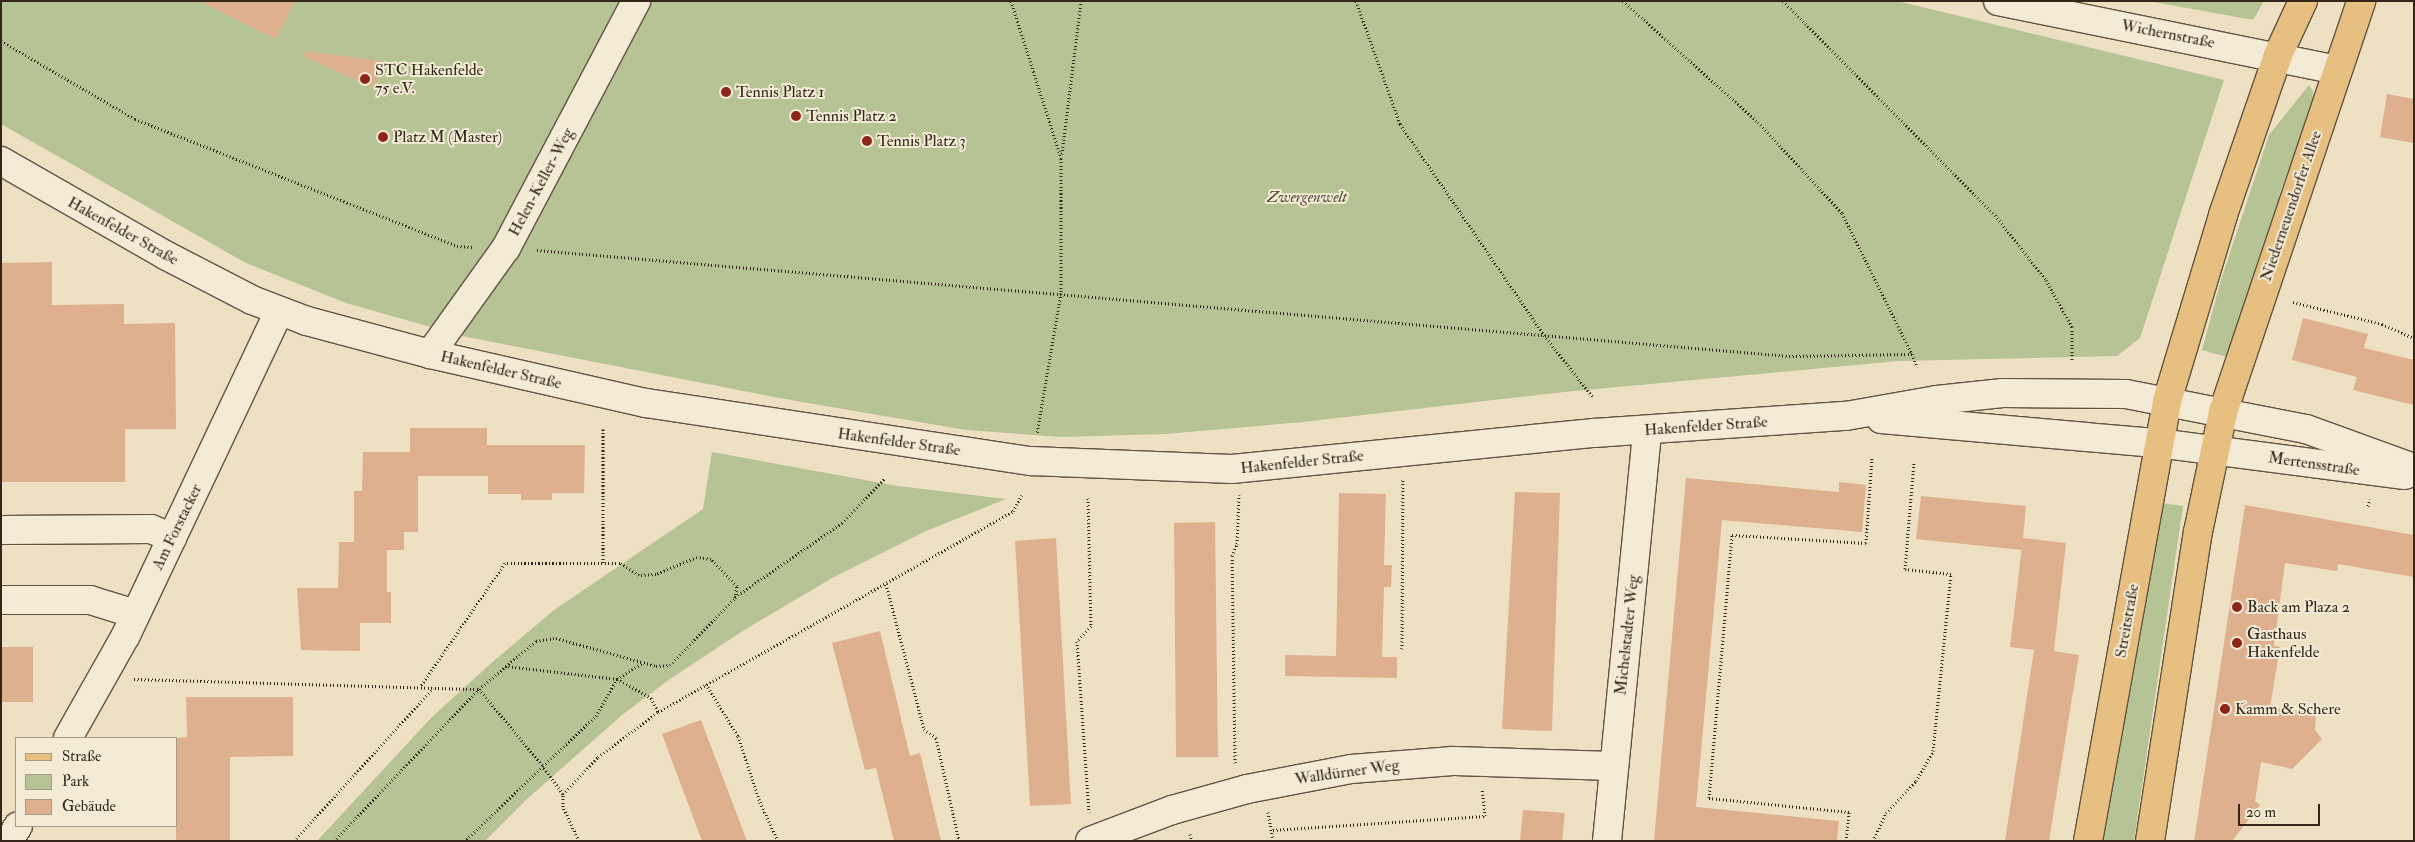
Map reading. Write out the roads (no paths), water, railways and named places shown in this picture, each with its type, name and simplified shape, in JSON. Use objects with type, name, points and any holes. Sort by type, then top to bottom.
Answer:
[{"type":"main road","points":[[2167,401],[2223,215],[2278,55],[2303,1]]},
{"type":"main road","name":"Niederneuendorfer Allee","points":[[2223,412],[2336,70],[2361,1]]},
{"type":"main road","name":"Streitstraße","points":[[2088,841],[2167,401]]},
{"type":"main road","points":[[2150,841],[2196,542],[2223,412]]},
{"type":"street","name":"Helen-Keller-Weg","points":[[430,354],[506,248],[636,1]]},
{"type":"street","name":"Wichernstraße","points":[[1998,1],[2278,55],[2336,70]]},
{"type":"street","name":"Hakenfelder Straße","points":[[1,161],[165,255],[279,311],[430,354],[646,403],[1031,461],[1232,469],[1594,432],[1846,416],[1938,400],[2003,393],[2126,394],[2167,401]]},
{"type":"street","name":"Am Forstacker","points":[[69,737],[135,614],[279,311]]},
{"type":"street","name":"Mertensstraße","points":[[2167,401],[2306,429],[2414,468]]},
{"type":"street","name":"Hakenfelder Straße","points":[[1846,416],[2158,443]]},
{"type":"street","name":"Michelstadter Weg","points":[[1607,841],[1646,430]]},
{"type":"street","name":"Mertensstraße","points":[[2158,443],[2414,476]]},
{"type":"street","points":[[1,530],[151,529],[172,538]]},
{"type":"street","points":[[1,600],[90,600],[135,614]]},
{"type":"street","name":"Walldürner Weg","points":[[1090,829],[1172,810],[1248,789],[1351,769],[1453,761],[1614,766]]},
{"type":"street","points":[[9,841],[17,827]]},
{"type":"place","name":"STC Hakenfelde 75 e.V.","points":[[365,79]]},
{"type":"place","name":"Tennis Platz 1","points":[[726,92]]},
{"type":"place","name":"Tennis Platz 2","points":[[796,116]]},
{"type":"place","name":"Platz M (Master)","points":[[383,137]]},
{"type":"place","name":"Tennis Platz 3","points":[[867,141]]},
{"type":"place","name":"Back am Plaza 2","points":[[2237,607]]},
{"type":"place","name":"Gasthaus Hakenfelde","points":[[2237,643]]},
{"type":"place","name":"Kamm & Schere","points":[[2225,709]]},
{"type":"park label","name":"Zwergenwelt","points":[[1307,197]]}]
